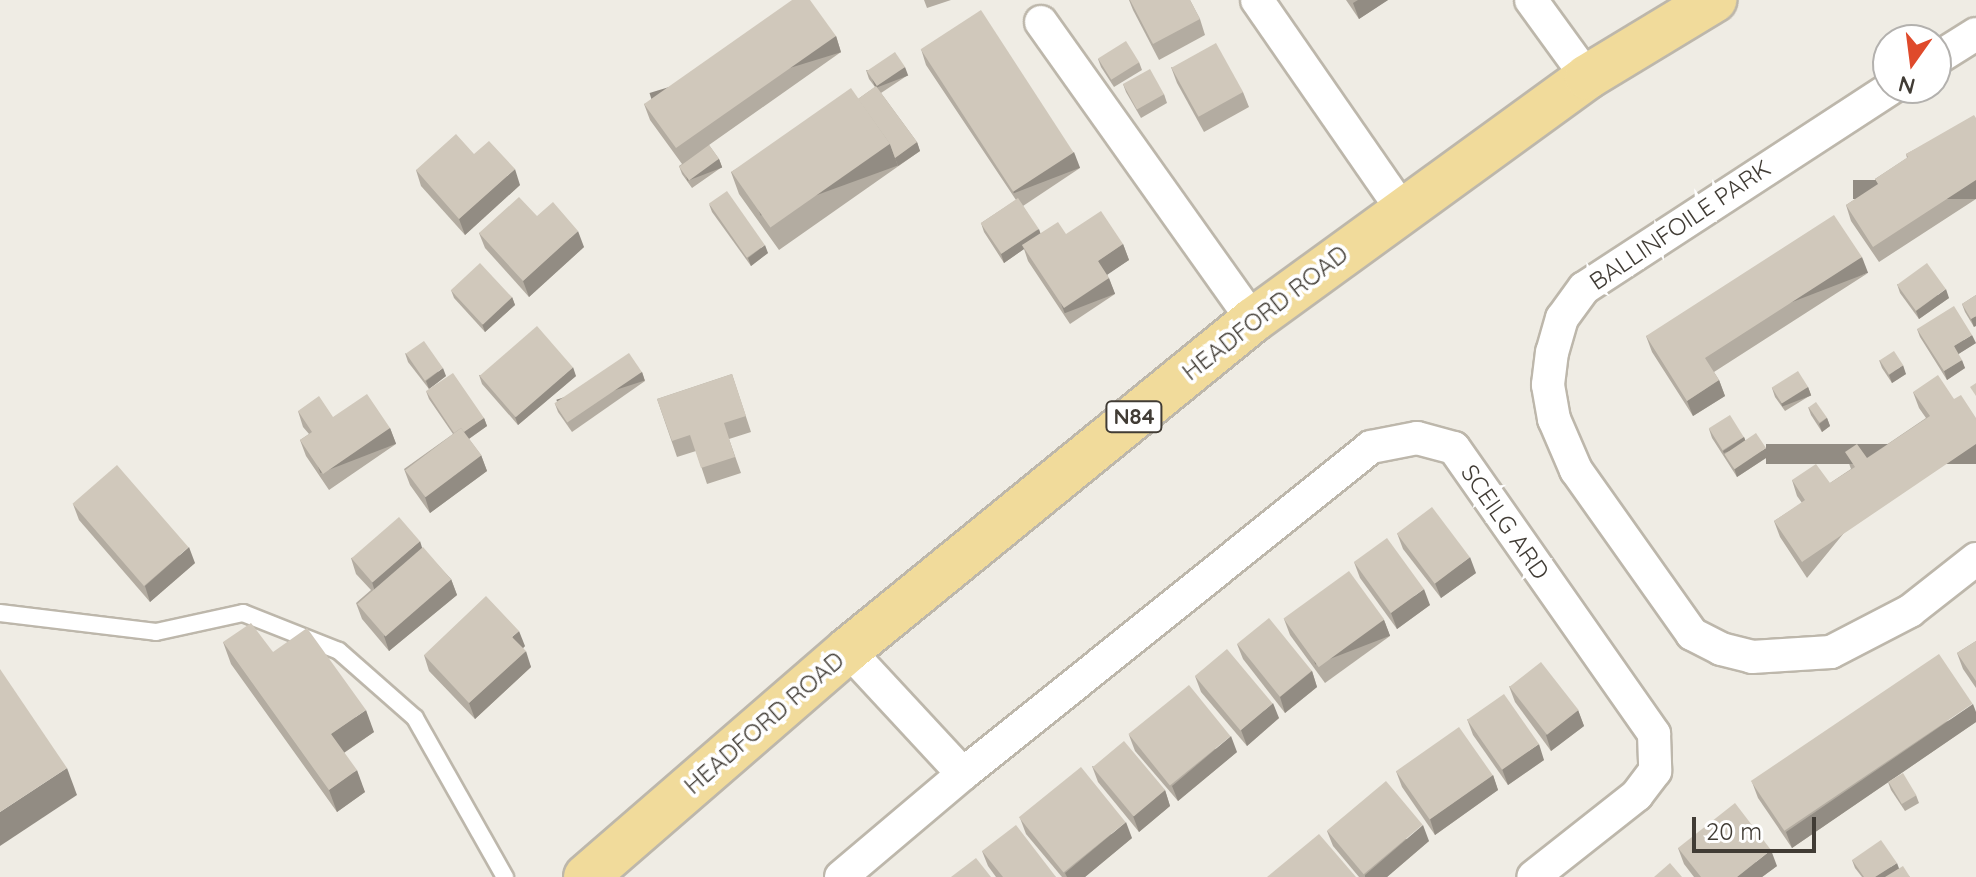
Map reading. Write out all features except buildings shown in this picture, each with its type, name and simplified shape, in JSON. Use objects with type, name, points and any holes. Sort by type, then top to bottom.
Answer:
[{"type":"main road","name":"HEADFORD ROAD","points":[[586,877],[848,650],[1253,320],[1401,208],[1587,77],[1714,0]]},
{"type":"street","points":[[1257,0],[1401,208]]},
{"type":"street","points":[[1531,0],[1587,77]]},
{"type":"street","points":[[1041,22],[1253,320]]},
{"type":"street","points":[[1952,49],[1976,34]]},
{"type":"street","name":"BALLINFOILE PARK","points":[[1872,100],[1584,288],[1562,318],[1552,352],[1548,385],[1554,419],[1576,470],[1692,634],[1721,649],[1752,657],[1831,652],[1910,611],[1976,559]]},
{"type":"street","name":"SCEILG ARD","points":[[841,877],[963,774],[1371,447],[1417,438],[1454,448],[1654,734],[1655,771],[1637,795],[1533,877]]},
{"type":"street","points":[[848,650],[963,774]]},
{"type":"lane","points":[[0,613],[156,632],[243,613],[339,651],[415,718],[505,877]]}]
